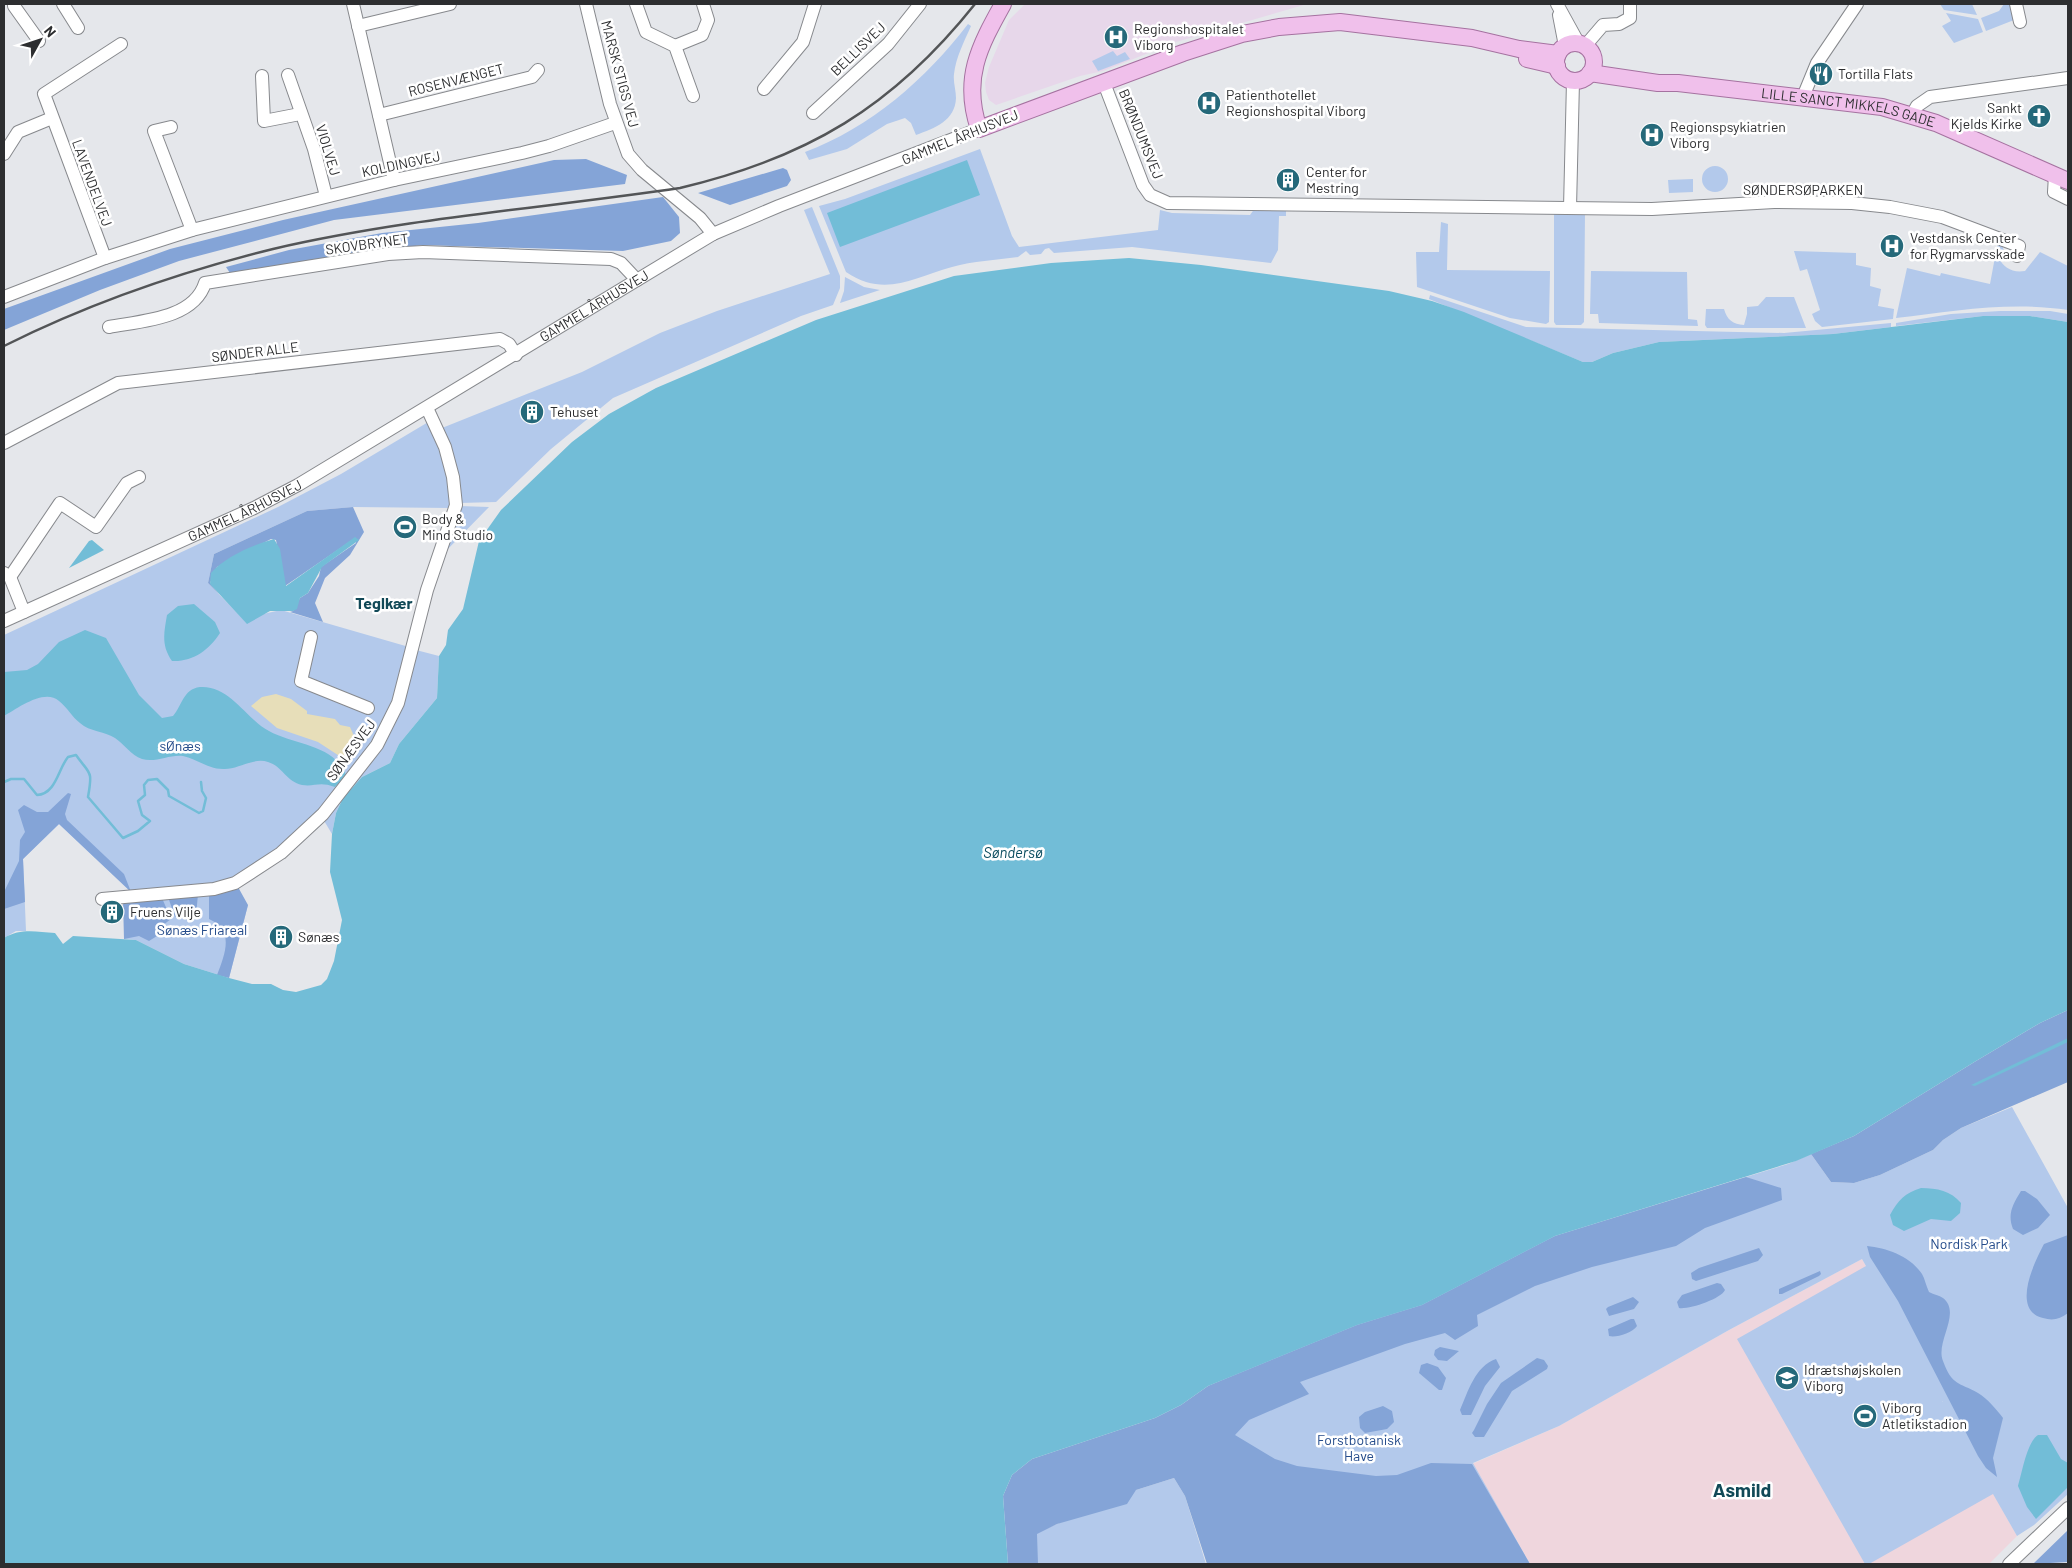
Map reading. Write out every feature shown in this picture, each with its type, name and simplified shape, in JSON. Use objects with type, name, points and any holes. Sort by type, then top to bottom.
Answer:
[{"type":"main road","points":[[979,129],[973,112],[971,85],[974,64],[1003,4]]},
{"type":"main road","name":"GAMMEL ÅRHUSVEJ","points":[[979,129],[1209,45],[1242,34],[1278,27],[1340,22],[1472,38],[1519,49],[1569,51]]},
{"type":"main road","points":[[1590,50],[1592,67],[1584,78],[1572,81],[1562,76],[1569,51],[1590,50]]},
{"type":"main road","name":"LILLE SANCT MIKKELS GADE","points":[[1592,67],[1658,83],[1678,83],[1882,107],[1912,115],[1962,134],[2062,178]]},
{"type":"street","points":[[63,4],[78,28]]},
{"type":"street","points":[[353,4],[394,180]]},
{"type":"street","points":[[358,26],[450,4]]},
{"type":"street","name":"MARSK STIGS VEJ","points":[[586,4],[615,123],[628,154],[642,170],[700,218],[713,234]]},
{"type":"street","points":[[636,4],[646,32],[674,46],[693,96]]},
{"type":"street","points":[[674,46],[702,35],[708,20],[703,4]]},
{"type":"street","points":[[764,89],[803,42],[816,4]]},
{"type":"street","name":"BELLISVEJ","points":[[813,113],[888,44],[920,4]]},
{"type":"street","points":[[1557,6],[1569,51],[1603,24],[1626,22],[1630,18],[1630,4]]},
{"type":"street","points":[[1804,97],[1817,63],[1856,4]]},
{"type":"street","points":[[2016,4],[2020,22]]},
{"type":"street","points":[[12,6],[39,40]]},
{"type":"street","name":"LAVENDELVEJ","points":[[104,258],[44,94],[121,44]]},
{"type":"street","name":"ROSENVÆNGET","points":[[379,115],[532,77],[538,70]]},
{"type":"street","name":"VIOLVEJ","points":[[288,75],[300,114],[314,149],[326,196]]},
{"type":"street","name":"VIOLVEJ","points":[[262,76],[264,121],[300,114]]},
{"type":"street","points":[[1912,115],[1917,106],[1930,97],[2068,78]]},
{"type":"street","points":[[1570,208],[1572,81]]},
{"type":"street","name":"BRØNDUMSVEJ","points":[[1104,83],[1143,185],[1150,195],[1168,203],[1240,205]]},
{"type":"street","points":[[4,154],[18,132],[52,118]]},
{"type":"street","name":"KOLDINGVEJ","points":[[4,297],[104,258],[192,230],[394,180],[549,146],[615,123]]},
{"type":"street","points":[[171,127],[154,131],[192,230]]},
{"type":"street","name":"GAMMEL ÅRHUSVEJ","points":[[4,621],[258,506],[304,482],[713,234],[779,206],[979,129]]},
{"type":"street","points":[[2062,178],[2054,192],[2068,199]]},
{"type":"street","name":"SØNDERSØPARKEN","points":[[1240,205],[1695,208],[1774,202],[1852,203],[1890,206],[1942,216],[1980,229],[2019,246],[2017,256]]},
{"type":"street","name":"SKOVBRYNET","points":[[109,327],[148,320],[182,309],[202,294],[206,283],[388,254],[423,252],[611,259],[621,263],[638,280]]},
{"type":"street","name":"SØNDER ALLE","points":[[4,443],[118,383],[500,339],[509,344],[516,355]]},
{"type":"street","name":"SØNÆSVEJ","points":[[102,899],[214,889],[235,883],[266,864],[323,814],[377,745],[400,695],[427,590],[456,505],[453,477],[445,447],[427,408]]},
{"type":"street","points":[[24,612],[7,575],[60,503],[96,527],[127,484],[139,477]]},
{"type":"street","points":[[311,637],[301,681],[368,708]]},
{"type":"street","points":[[2009,1564],[2068,1508]]},
{"type":"shaded area","points":[[1025,4],[1307,4],[1176,42],[1103,71],[1080,76],[996,105],[989,100],[986,92],[985,83],[989,67],[1009,20]]},
{"type":"shaded area","points":[[586,159],[627,175],[625,184],[334,220],[179,261],[100,290],[4,330],[4,309],[170,249],[283,220],[554,160]]},
{"type":"shaded area","points":[[783,168],[787,170],[791,180],[787,186],[730,205],[698,193]]},
{"type":"shaded area","points":[[663,197],[679,217],[680,233],[671,241],[623,251],[422,245],[230,273],[226,267],[289,250],[382,233],[478,223]]},
{"type":"shaded area","points":[[353,507],[364,532],[350,555],[325,578],[315,603],[323,622],[290,612],[293,611],[300,598],[308,593],[319,576],[321,567],[356,543],[355,538],[285,586],[276,540],[271,539],[217,567],[210,583],[219,594],[208,583],[214,554],[307,511]]},
{"type":"shaded area","points":[[68,793],[71,794],[65,814],[67,820],[124,874],[131,892],[59,824],[23,859],[25,902],[4,909],[4,892],[19,861],[20,840],[25,832],[18,810],[24,805],[37,812],[48,812]]},
{"type":"shaded area","points":[[238,887],[248,905],[229,978],[217,975],[226,943],[222,929],[209,919],[209,893]]},
{"type":"shaded area","points":[[198,894],[196,916],[175,917],[168,897]]},
{"type":"shaded area","points":[[162,898],[171,919],[163,925],[157,936],[149,941],[139,936],[124,939],[123,901]]},
{"type":"shaded area","points":[[2068,1010],[2068,1082],[1961,1128],[1943,1140],[1933,1150],[1880,1175],[1854,1183],[1831,1182],[1811,1154],[1854,1136],[2040,1023]]},
{"type":"shaded area","points":[[1746,1177],[1781,1188],[1782,1200],[1705,1228],[1676,1246],[1592,1267],[1535,1286],[1477,1315],[1478,1326],[1455,1340],[1445,1333],[1405,1344],[1300,1382],[1309,1394],[1249,1420],[1235,1435],[1275,1459],[1297,1466],[1376,1476],[1397,1475],[1431,1463],[1472,1464],[1530,1564],[1207,1564],[1185,1496],[1174,1478],[1136,1490],[1127,1504],[1057,1524],[1037,1534],[1038,1564],[1008,1564],[1003,1496],[1012,1475],[1032,1459],[1155,1418],[1181,1405],[1208,1386],[1357,1325],[1422,1305],[1555,1236]]},
{"type":"shaded area","points":[[2021,1191],[2025,1191],[2037,1199],[2050,1215],[2038,1228],[2023,1235],[2013,1229],[2011,1224],[2013,1205]]},
{"type":"shaded area","points":[[2068,1235],[2068,1313],[2056,1319],[2043,1318],[2033,1313],[2028,1306],[2028,1285],[2031,1274],[2044,1244]]},
{"type":"shaded area","points":[[1867,1246],[1890,1251],[1911,1262],[1922,1274],[1929,1292],[1943,1298],[1948,1304],[1949,1320],[1941,1353],[1946,1369],[1957,1382],[1985,1398],[2003,1418],[1993,1458],[1997,1477],[1986,1468],[1978,1456],[1898,1301],[1870,1257]]},
{"type":"shaded area","points":[[1759,1248],[1763,1255],[1758,1261],[1696,1281],[1692,1279],[1691,1273],[1699,1268]]},
{"type":"shaded area","name":"Idrætshøjskolen Viborg","points":[[1862,1259],[2017,1536],[1989,1564],[1530,1564],[1472,1464],[1559,1426],[1729,1330]]},
{"type":"shaded area","points":[[1820,1271],[1821,1274],[1819,1276],[1779,1294],[1779,1289]]},
{"type":"shaded area","points":[[1717,1283],[1721,1284],[1725,1290],[1717,1297],[1696,1306],[1679,1308],[1677,1302],[1682,1295]]},
{"type":"shaded area","points":[[1633,1297],[1639,1302],[1634,1309],[1609,1316],[1606,1309],[1608,1307]]},
{"type":"shaded area","points":[[1634,1319],[1637,1326],[1635,1329],[1624,1334],[1609,1336],[1608,1329]]},
{"type":"shaded area","points":[[1440,1347],[1459,1351],[1447,1361],[1438,1360],[1434,1355],[1435,1350]]},
{"type":"shaded area","points":[[1537,1358],[1544,1360],[1548,1366],[1547,1369],[1512,1391],[1484,1437],[1475,1437],[1472,1433],[1487,1404],[1501,1383]]},
{"type":"shaded area","points":[[1496,1359],[1500,1367],[1485,1386],[1471,1415],[1462,1415],[1460,1410],[1477,1373],[1489,1362]]},
{"type":"shaded area","points":[[1427,1363],[1438,1367],[1446,1378],[1442,1390],[1439,1390],[1419,1373],[1421,1365]]},
{"type":"shaded area","points":[[1383,1406],[1392,1411],[1394,1422],[1387,1429],[1365,1433],[1360,1428],[1359,1417],[1365,1412]]},
{"type":"shaded area","points":[[2068,1530],[2068,1562],[2033,1564]]},
{"type":"green space","points":[[1940,4],[1972,4],[1977,15],[1944,10]]},
{"type":"green space","points":[[2004,4],[2012,4],[2014,20],[1986,31],[1981,18],[1999,11]]},
{"type":"green space","points":[[1946,13],[1978,19],[1983,32],[1954,43],[1942,26],[1951,21]]},
{"type":"green space","points":[[968,24],[971,26],[958,56],[954,74],[955,106],[948,118],[930,130],[916,135],[911,123],[905,118],[887,124],[847,149],[809,160],[805,152],[852,130],[895,100],[934,64]]},
{"type":"green space","points":[[1113,51],[1117,56],[1125,52],[1130,59],[1098,71],[1092,61]]},
{"type":"green space","points":[[980,149],[1012,236],[1019,247],[1158,230],[1160,210],[1172,213],[1250,215],[1255,208],[1286,208],[1286,216],[1279,216],[1278,250],[1271,263],[1132,247],[1054,253],[1049,248],[1045,249],[1041,254],[1030,255],[1026,251],[1018,257],[960,265],[911,280],[886,285],[860,280],[846,272],[819,206],[845,199]]},
{"type":"green space","points":[[1715,166],[1724,170],[1728,179],[1724,188],[1715,192],[1706,188],[1702,179],[1706,170]]},
{"type":"green space","points":[[1693,179],[1693,192],[1669,193],[1668,180]]},
{"type":"green space","points":[[812,207],[840,276],[840,288],[833,305],[801,316],[613,398],[551,449],[496,502],[459,503],[442,428],[582,372],[660,333],[717,311],[830,274],[804,210]]},
{"type":"green space","points":[[1554,212],[1585,213],[1584,322],[1581,325],[1556,325],[1554,322]]},
{"type":"green space","points":[[1441,222],[1448,224],[1447,270],[1550,271],[1549,322],[1546,324],[1510,318],[1417,287],[1416,252],[1439,252]]},
{"type":"green space","points":[[1998,241],[2002,245],[2005,254],[1998,257],[2006,267],[2012,270],[2025,271],[2040,252],[2068,266],[2068,310],[2025,306],[1960,310],[1896,318],[1907,268],[1940,276],[1941,273],[1990,284]]},
{"type":"green space","points":[[1794,251],[1856,253],[1856,265],[1871,268],[1870,286],[1881,289],[1878,306],[1894,309],[1893,319],[1822,327],[1815,321],[1812,314],[1820,310],[1807,269],[1800,271]]},
{"type":"green space","points":[[1591,271],[1687,272],[1688,319],[1697,320],[1698,326],[1599,323],[1598,314],[1590,314]]},
{"type":"green space","points":[[845,277],[864,287],[880,290],[840,303],[844,291]]},
{"type":"green space","points":[[1430,295],[1526,327],[1784,333],[1891,323],[1891,327],[1833,334],[1659,342],[1613,353],[1592,362],[1583,362],[1429,299]]},
{"type":"green space","points":[[1766,297],[1794,297],[1806,328],[1707,328],[1705,325],[1706,309],[1724,309],[1731,321],[1744,325],[1747,307],[1758,306]]},
{"type":"green space","points":[[2000,311],[2050,311],[2068,314],[2068,322],[2030,316],[1983,316],[1896,326],[1896,323],[1951,314]]},
{"type":"green space","name":"sØnæs","points":[[430,421],[444,453],[452,508],[353,507],[307,511],[214,554],[208,583],[247,623],[263,614],[281,610],[409,647],[408,659],[382,732],[306,828],[231,882],[131,892],[59,824],[23,859],[26,931],[16,931],[4,938],[4,635],[278,507],[341,474]]},
{"type":"green space","points":[[459,506],[489,507],[443,554]]},
{"type":"green space","points":[[416,650],[439,656],[437,698],[399,744],[390,763],[362,777],[343,798],[336,813],[332,834],[323,819],[385,737]]},
{"type":"green space","name":"Sønæs Friareal","points":[[201,893],[248,905],[229,978],[184,964],[136,940],[124,939],[124,899]]},
{"type":"green space","points":[[2012,1107],[2068,1208],[2068,1494],[2034,1525],[2017,1536],[1993,1494],[1869,1564],[1865,1564],[1737,1339],[1866,1266],[1862,1259],[1729,1330],[1559,1426],[1473,1463],[1530,1564],[1283,1564],[1208,1386],[1555,1236],[1788,1164],[1811,1154],[1831,1182],[1854,1183],[1880,1175],[1933,1150],[1943,1140],[1961,1128]]},
{"type":"green space","points":[[1174,1478],[1185,1496],[1206,1564],[1036,1564],[1036,1533],[1136,1490]]},
{"type":"sand","points":[[276,694],[291,699],[307,711],[307,714],[335,719],[340,725],[350,727],[357,743],[347,761],[318,742],[277,728],[251,706],[262,697]]},
{"type":"water","points":[[967,160],[980,195],[840,247],[827,213]]},
{"type":"water","name":"Søndersø","points":[[1129,258],[1201,265],[1389,291],[1432,301],[1464,312],[1583,362],[1592,362],[1613,353],[1659,342],[1833,334],[1983,316],[2030,316],[2068,322],[2068,1010],[2040,1023],[1854,1136],[1796,1161],[1555,1236],[1422,1305],[1357,1325],[1208,1386],[1181,1405],[1155,1418],[1032,1459],[1012,1475],[1003,1496],[1008,1564],[4,1564],[4,938],[16,933],[29,931],[55,933],[63,944],[73,936],[136,940],[184,964],[252,984],[271,984],[283,990],[296,992],[321,985],[327,979],[334,961],[342,920],[330,872],[332,834],[336,813],[343,798],[362,777],[390,763],[399,744],[437,698],[439,656],[446,645],[448,630],[463,609],[479,541],[501,510],[572,442],[609,414],[656,388],[816,320],[954,276],[1051,263]]},
{"type":"water","points":[[355,537],[359,540],[322,567],[308,593],[300,598],[297,609],[293,611],[270,611],[247,624],[210,584],[211,573],[224,561],[257,544],[274,539],[280,549],[286,586]]},
{"type":"water","points":[[92,540],[104,550],[69,568],[89,541]]},
{"type":"water","points":[[194,604],[215,622],[220,633],[211,645],[200,654],[180,661],[172,661],[165,644],[164,633],[167,615],[178,606]]},
{"type":"water","points":[[85,630],[106,638],[139,695],[162,718],[173,716],[186,694],[194,688],[211,688],[229,697],[269,731],[323,751],[340,765],[346,775],[335,787],[325,784],[302,785],[292,781],[273,764],[262,761],[251,762],[229,769],[218,769],[183,756],[152,760],[142,759],[134,755],[115,738],[84,726],[74,718],[62,703],[53,698],[38,698],[4,716],[4,672],[27,670],[38,664],[59,642]]},
{"type":"water","points":[[2068,1038],[2068,1042],[1975,1086],[1971,1085]]},
{"type":"water","points":[[1921,1188],[1938,1190],[1953,1196],[1961,1203],[1960,1213],[1951,1221],[1931,1219],[1904,1231],[1893,1225],[1890,1215],[1896,1205],[1906,1195]]},
{"type":"water","points":[[2038,1435],[2047,1435],[2061,1459],[2068,1463],[2068,1487],[2036,1519],[2027,1507],[2018,1486],[2028,1451]]},
{"type":"waterway","points":[[4,782],[11,779],[24,779],[37,795],[43,794],[53,786],[68,757],[76,755],[89,773],[88,797],[123,838],[138,831],[150,821],[142,815],[138,801],[145,795],[144,785],[148,780],[157,779],[168,790],[169,796],[199,813],[203,811],[206,798],[202,791],[201,782]]},
{"type":"railway","points":[[4,346],[102,302],[170,278],[273,249],[323,238],[425,221],[680,188],[726,176],[808,144],[879,100],[912,72],[944,40],[975,4]]},
{"type":"place","name":"Regionshospitalet Viborg","points":[[1116,37]]},
{"type":"place","name":"Tortilla Flats","points":[[1821,74]]},
{"type":"place","name":"Patienthotellet Regionshospital Viborg","points":[[1209,103]]},
{"type":"place","name":"Sankt Kjelds Kirke","points":[[2039,116]]},
{"type":"place","name":"Regionspsykiatrien Viborg","points":[[1652,135]]},
{"type":"place","name":"Center for Mestring","points":[[1288,180]]},
{"type":"place","name":"Vestdansk Center for Rygmarvsskade","points":[[1892,246]]},
{"type":"place","name":"Tehuset","points":[[532,412]]},
{"type":"place","name":"Body & Mind Studio","points":[[405,527]]},
{"type":"place","name":"Fruens Vilje","points":[[112,912]]},
{"type":"place","name":"Sønæs","points":[[281,937]]},
{"type":"place","name":"Idrætshøjskolen Viborg","points":[[1787,1378]]},
{"type":"place","name":"Viborg Atletikstadion","points":[[1865,1416]]},
{"type":"district","name":"Teglkær","points":[[384,603]]},
{"type":"district","name":"Asmild","points":[[1742,1490]]},
{"type":"park label","name":"Nordisk Park","points":[[1969,1244]]},
{"type":"park label","name":"Forstbotanisk Have","points":[[1359,1448]]}]
